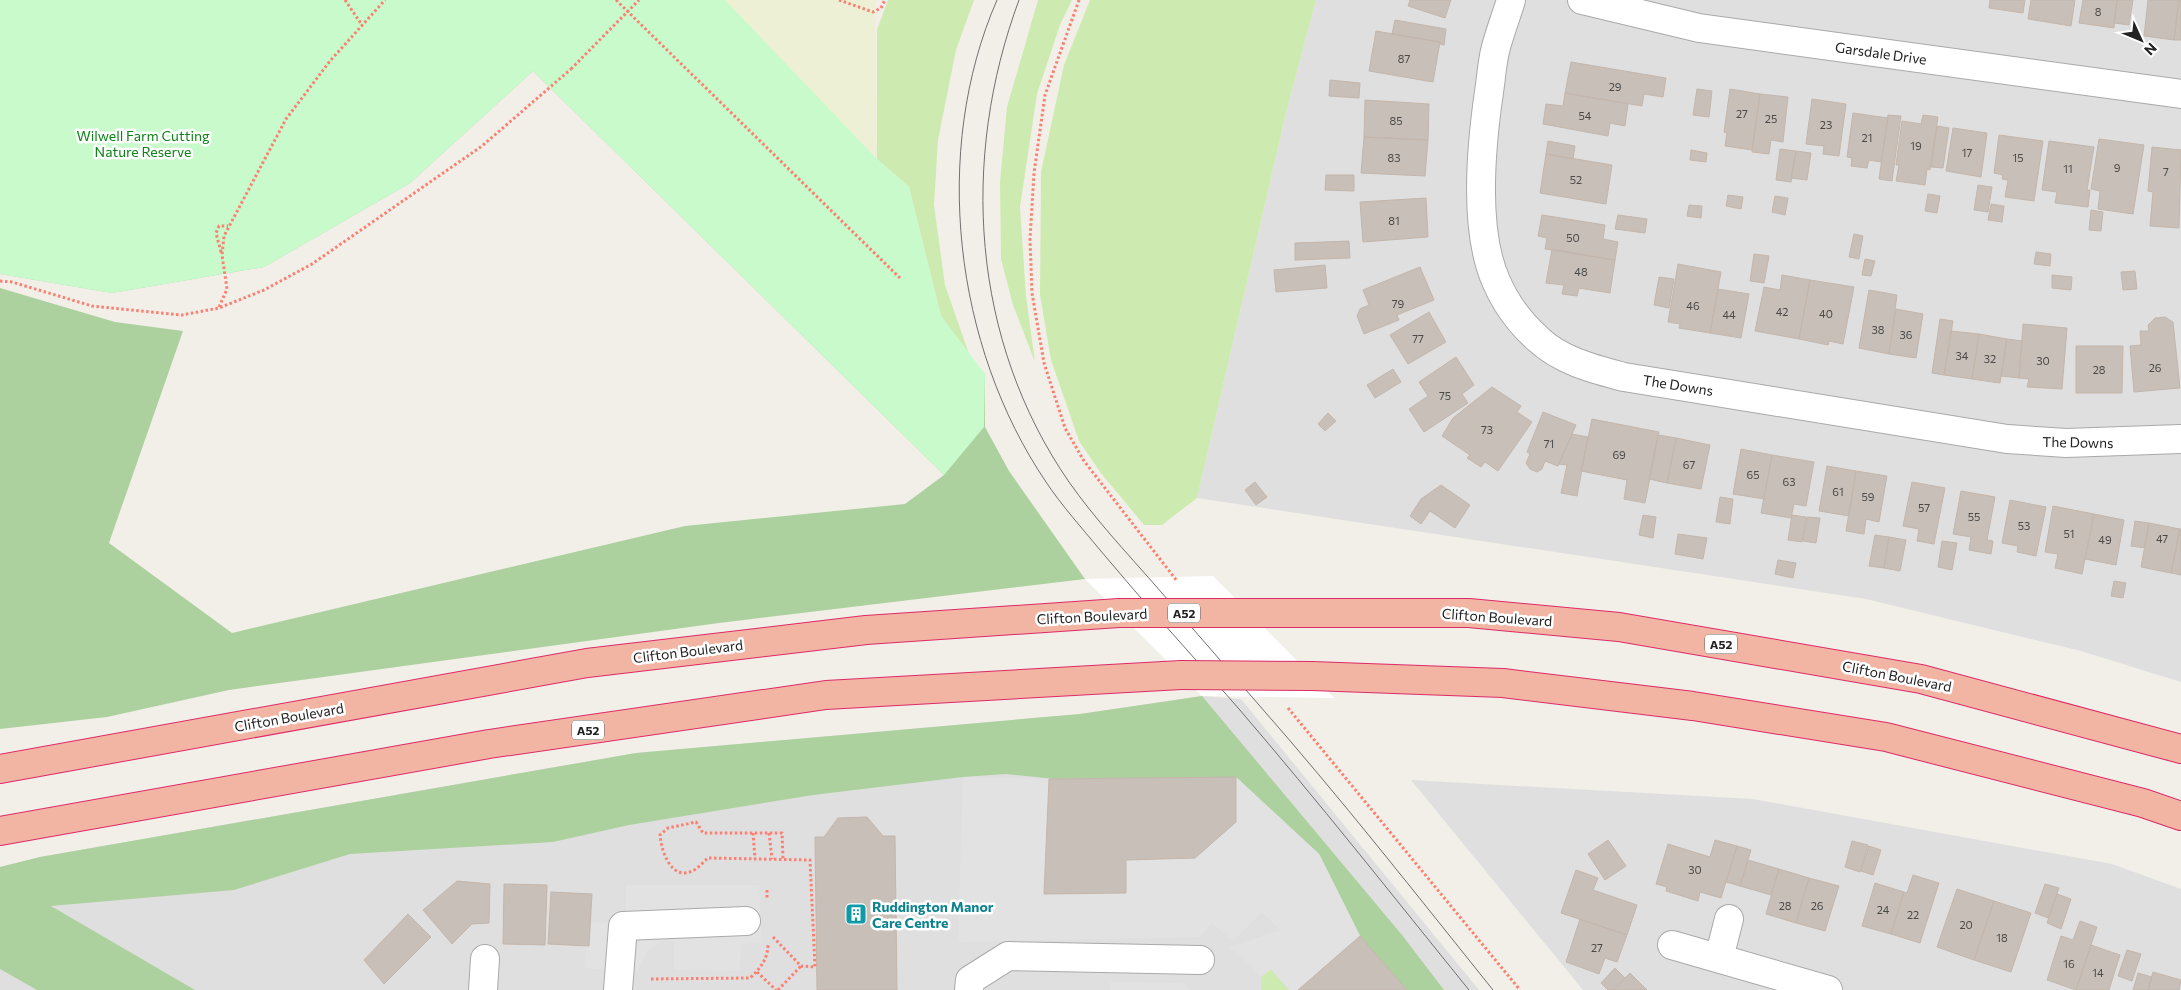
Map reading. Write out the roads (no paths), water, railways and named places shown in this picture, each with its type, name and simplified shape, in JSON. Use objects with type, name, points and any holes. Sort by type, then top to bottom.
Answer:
[{"type":"highway","name":"Clifton Boulevard","points":[[0,769],[587,663],[866,630],[1119,613],[1470,614],[1619,627],[1921,679],[2181,749]]},
{"type":"highway","name":"A52","points":[[0,831],[489,744],[826,695],[1181,675],[1312,676],[1503,683],[1702,707],[1886,737],[2143,803],[2181,816]]},
{"type":"street","name":"The Downs","points":[[1511,0],[1495,52],[1485,120],[1481,186],[1485,243],[1495,280],[1507,301],[1521,322],[1539,340],[1558,353],[1592,368],[1624,377],[2007,439],[2066,443],[2181,439]]},
{"type":"street","name":"Garsdale Drive","points":[[1582,0],[1699,28],[2181,94]]},
{"type":"street","points":[[1719,958],[1728,919]]},
{"type":"street","points":[[618,990],[623,926],[760,920]]},
{"type":"street","points":[[1672,945],[1828,990]]},
{"type":"street","points":[[969,990],[970,980],[1008,956],[1200,960]]},
{"type":"street","points":[[483,990],[486,959]]},
{"type":"tram line","points":[[997,0],[976,58],[964,120],[959,183],[962,247],[973,310],[990,371],[1015,428],[1046,482],[1065,508],[1134,590],[1222,689],[1469,990]]},
{"type":"tram line","points":[[1019,0],[1000,61],[988,122],[983,185],[985,247],[995,309],[1012,369],[1036,427],[1069,482],[1089,509],[1319,775],[1493,990]]},
{"type":"place","name":"Ruddington Manor Care Centre","points":[[856,914]]},
{"type":"park label","name":"Wilwell Farm Cutting Nature Reserve","points":[[143,144]]}]
